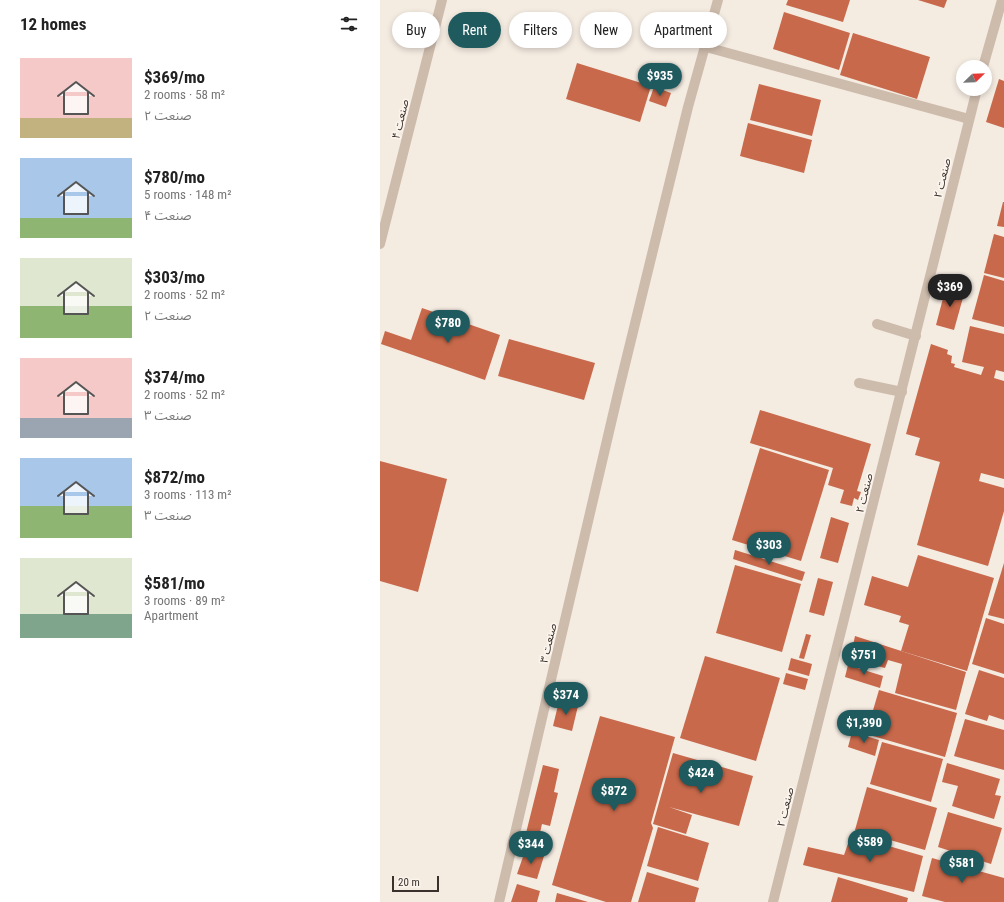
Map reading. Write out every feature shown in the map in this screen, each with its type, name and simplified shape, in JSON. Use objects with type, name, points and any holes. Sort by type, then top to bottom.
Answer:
[{"type":"street","name":"صنعت ۴","points":[[380,244],[442,0]]},
{"type":"street","points":[[715,12],[718,0]]},
{"type":"street","points":[[985,60],[1002,0]]},
{"type":"street","name":"صنعت ۳","points":[[500,902],[688,106],[706,48]]},
{"type":"street","points":[[710,48],[969,119]]},
{"type":"street","name":"صنعت ۲","points":[[773,902],[975,96]]},
{"type":"street","points":[[877,324],[916,336]]},
{"type":"street","points":[[859,383],[902,392]]},
{"type":"building","points":[[788,0],[850,0],[843,22],[786,5]]},
{"type":"building","points":[[918,0],[947,0],[944,8]]},
{"type":"building","points":[[784,12],[850,33],[839,70],[773,49]]},
{"type":"building","points":[[853,33],[930,57],[917,99],[840,75]]},
{"type":"building","points":[[577,63],[651,86],[640,122],[566,99]]},
{"type":"building","points":[[999,79],[1004,81],[1004,128],[986,122]]},
{"type":"building","points":[[759,84],[821,100],[812,136],[750,120]]},
{"type":"building","points":[[654,87],[671,93],[666,107],[649,101]]},
{"type":"building","points":[[748,123],[812,140],[804,173],[740,156]]},
{"type":"building","points":[[1004,202],[1004,227],[997,226]]},
{"type":"building","points":[[994,234],[1004,237],[1004,278],[984,273]]},
{"type":"building","points":[[984,275],[1004,281],[1004,327],[972,319]]},
{"type":"building","points":[[947,283],[957,286],[955,292],[964,294],[954,330],[936,325]]},
{"type":"building","points":[[422,308],[500,335],[485,380],[381,344],[385,331],[411,340]]},
{"type":"building","points":[[970,326],[1004,334],[1004,372],[996,370],[994,378],[1004,381],[1004,479],[981,473],[979,481],[1004,488],[1004,511],[988,566],[917,545],[940,462],[915,455],[920,438],[906,434],[931,344],[948,350],[947,354],[952,356],[951,363],[955,364],[954,367],[981,375],[984,367],[962,362]]},
{"type":"building","points":[[509,339],[595,363],[584,400],[498,376]]},
{"type":"building","points":[[760,410],[871,444],[857,491],[861,492],[858,500],[854,498],[852,506],[840,503],[844,490],[828,485],[833,468],[750,443]]},
{"type":"building","points":[[760,448],[829,470],[801,561],[732,540]]},
{"type":"building","points":[[380,461],[447,479],[418,592],[380,581]]},
{"type":"building","points":[[831,517],[849,523],[838,563],[820,558]]},
{"type":"building","points":[[735,550],[805,572],[802,581],[733,559]]},
{"type":"building","points":[[918,555],[994,578],[967,671],[901,651],[909,625],[899,622],[901,616],[864,605],[872,576],[908,587]]},
{"type":"building","points":[[1004,563],[1004,619],[988,615]]},
{"type":"building","points":[[735,565],[801,584],[782,652],[716,633]]},
{"type":"building","points":[[818,578],[833,582],[824,616],[809,612]]},
{"type":"building","points":[[986,618],[1004,624],[1004,674],[972,664]]},
{"type":"building","points":[[806,634],[811,635],[804,659],[799,658]]},
{"type":"building","points":[[855,636],[966,672],[956,710],[895,693],[902,664],[888,660],[885,668],[850,659]]},
{"type":"building","points":[[705,656],[780,678],[756,761],[680,738]]},
{"type":"building","points":[[791,658],[812,664],[809,676],[788,670]]},
{"type":"building","points":[[848,665],[883,676],[880,688],[845,677]]},
{"type":"building","points":[[979,670],[1004,678],[1004,720],[989,715],[987,721],[965,714]]},
{"type":"building","points":[[786,673],[808,679],[805,690],[783,684]]},
{"type":"building","points":[[879,690],[957,713],[945,757],[866,734]]},
{"type":"building","points":[[559,701],[578,706],[572,731],[553,726]]},
{"type":"building","points":[[600,716],[675,737],[651,823],[653,828],[631,902],[606,902],[552,885]]},
{"type":"building","points":[[965,719],[1004,730],[1004,770],[954,756]]},
{"type":"building","points":[[852,732],[879,740],[875,756],[848,747]]},
{"type":"building","points":[[882,742],[943,759],[931,802],[870,784]]},
{"type":"building","points":[[673,753],[753,776],[739,826],[669,807],[692,815],[686,834],[653,824]]},
{"type":"building","points":[[947,763],[1000,779],[995,795],[1001,796],[994,819],[952,806],[958,786],[942,782]]},
{"type":"building","points":[[543,765],[559,769],[554,792],[558,793],[550,826],[542,824],[539,837],[526,833]]},
{"type":"building","points":[[867,787],[937,808],[925,850],[855,830]]},
{"type":"building","points":[[948,812],[1002,828],[991,864],[938,847]]},
{"type":"building","points":[[658,827],[709,843],[698,881],[647,866]]},
{"type":"building","points":[[851,835],[923,856],[914,892],[803,865],[808,847],[844,855]]},
{"type":"building","points":[[525,851],[544,856],[537,879],[517,874]]},
{"type":"building","points":[[932,858],[1004,878],[1004,902],[945,902],[922,896]]},
{"type":"building","points":[[647,872],[699,888],[695,902],[638,902]]},
{"type":"building","points":[[838,877],[908,898],[907,902],[831,902]]},
{"type":"building","points":[[517,884],[540,891],[537,902],[511,902]]},
{"type":"building","points":[[557,893],[588,902],[555,902]]}]
